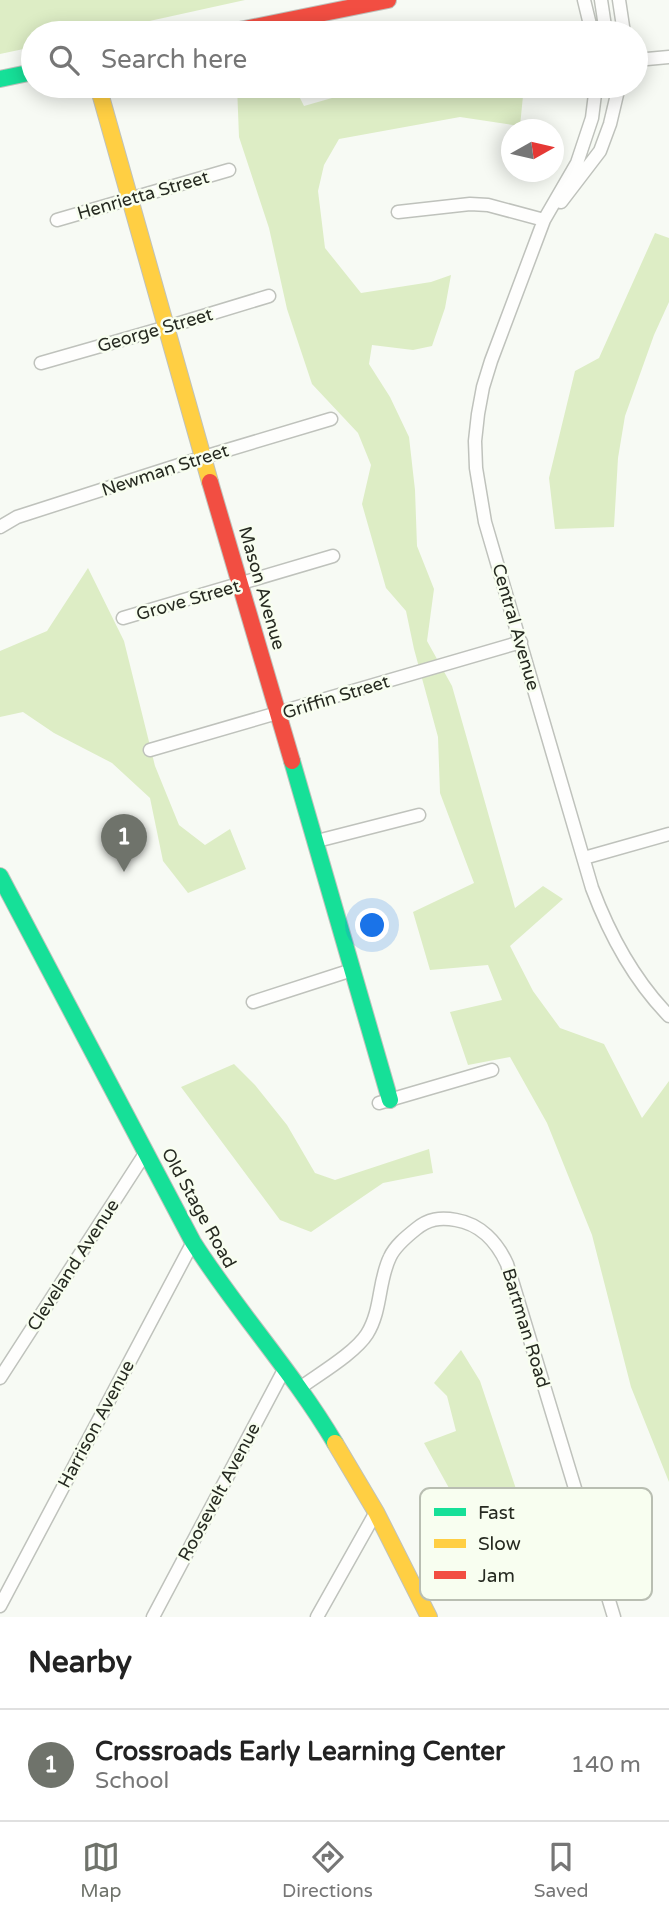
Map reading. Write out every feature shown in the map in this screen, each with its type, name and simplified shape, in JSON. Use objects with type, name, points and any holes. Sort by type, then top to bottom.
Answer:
[{"type":"street","points":[[284,21],[388,0]]},
{"type":"street","points":[[584,0],[589,21]]},
{"type":"street","points":[[601,0],[605,21]]},
{"type":"street","points":[[619,0],[622,21]]},
{"type":"street","points":[[648,60],[669,57]]},
{"type":"street","points":[[0,79],[21,75]]},
{"type":"street","name":"Mason Avenue","points":[[101,98],[128,198],[317,841],[385,1101]]},
{"type":"street","name":"Central Avenue","points":[[595,98],[593,118],[577,163],[544,220],[483,387],[475,441],[478,482],[485,522],[592,888],[618,950],[636,978],[669,1016]]},
{"type":"street","name":"Central Avenue","points":[[544,220],[600,151],[616,98]]},
{"type":"street","name":"Henrietta Street","points":[[57,219],[229,170]]},
{"type":"street","points":[[398,212],[470,204],[488,205],[544,220]]},
{"type":"street","name":"George Street","points":[[41,363],[269,296]]},
{"type":"street","name":"Newman Street","points":[[0,527],[17,517],[331,419]]},
{"type":"street","name":"Grove Street","points":[[123,618],[333,556]]},
{"type":"street","name":"Griffin Street","points":[[150,750],[521,642]]},
{"type":"street","points":[[317,841],[419,815]]},
{"type":"street","points":[[584,858],[669,834]]},
{"type":"street","name":"Old Stage Road","points":[[0,876],[193,1242],[217,1280],[300,1388],[331,1436],[376,1512],[420,1599]]},
{"type":"street","points":[[253,1002],[352,970]]},
{"type":"street","points":[[385,1101],[492,1070]]},
{"type":"street","name":"Cleveland Avenue","points":[[0,1378],[146,1152]]},
{"type":"street","name":"Bartman Road","points":[[300,1388],[362,1341],[375,1320],[390,1255],[411,1233],[432,1219],[461,1221],[486,1234],[496,1244],[506,1264],[575,1488]]},
{"type":"street","name":"Harrison Avenue","points":[[0,1606],[193,1242]]},
{"type":"street","name":"Roosevelt Avenue","points":[[153,1617],[285,1368]]},
{"type":"street","points":[[317,1617],[376,1512]]},
{"type":"street","name":"Old Stage Road","points":[[420,1600],[429,1617]]},
{"type":"street","name":"Bartman Road","points":[[609,1600],[614,1617]]},
{"type":"green space","points":[[0,0],[245,0],[150,21],[21,21],[21,50],[0,54]]},
{"type":"green space","points":[[237,98],[300,98],[304,106],[332,98],[523,98],[521,119],[501,119],[501,123],[460,117],[339,139],[324,165],[318,191],[325,248],[361,293],[431,282],[451,275],[445,308],[432,346],[413,350],[372,345],[369,364],[390,397],[409,437],[415,490],[417,546],[434,589],[427,641],[452,686],[515,908],[543,886],[563,899],[510,946],[533,991],[560,1028],[604,1044],[642,1118],[669,1081],[669,1482],[631,1387],[592,1235],[547,1123],[510,1057],[468,1065],[450,1012],[502,1000],[488,965],[430,970],[413,912],[474,883],[440,793],[438,737],[406,611],[386,588],[362,504],[371,465],[358,433],[312,384],[287,309],[269,228],[239,137]]},
{"type":"green space","points":[[655,233],[669,238],[669,302],[654,335],[625,416],[618,458],[614,527],[555,529],[549,478],[575,371],[599,358]]},
{"type":"green space","points":[[88,568],[124,641],[155,766],[179,825],[205,845],[230,829],[246,869],[188,893],[163,861],[150,798],[112,763],[54,733],[23,712],[0,717],[0,651],[47,631]]},
{"type":"green space","points":[[234,1064],[287,1125],[315,1173],[335,1180],[429,1149],[433,1173],[383,1183],[311,1232],[280,1220],[181,1087]]},
{"type":"green space","points":[[461,1350],[480,1381],[516,1488],[449,1488],[424,1443],[456,1431],[447,1396],[434,1383]]},
{"type":"traffic: fast","points":[[0,79],[21,75]]},
{"type":"traffic: fast","points":[[292,761],[390,1100]]},
{"type":"traffic: fast","points":[[0,876],[193,1242],[301,1391],[335,1443]]},
{"type":"traffic: slow","points":[[101,98],[210,482]]},
{"type":"traffic: slow","points":[[335,1443],[376,1512],[420,1599]]},
{"type":"traffic: slow","points":[[420,1600],[429,1617]]},
{"type":"traffic: jam","points":[[284,21],[388,0]]},
{"type":"traffic: jam","points":[[210,482],[292,761]]},
{"type":"place","name":"Crossroads Early Learning Center","points":[[124,872]]}]
